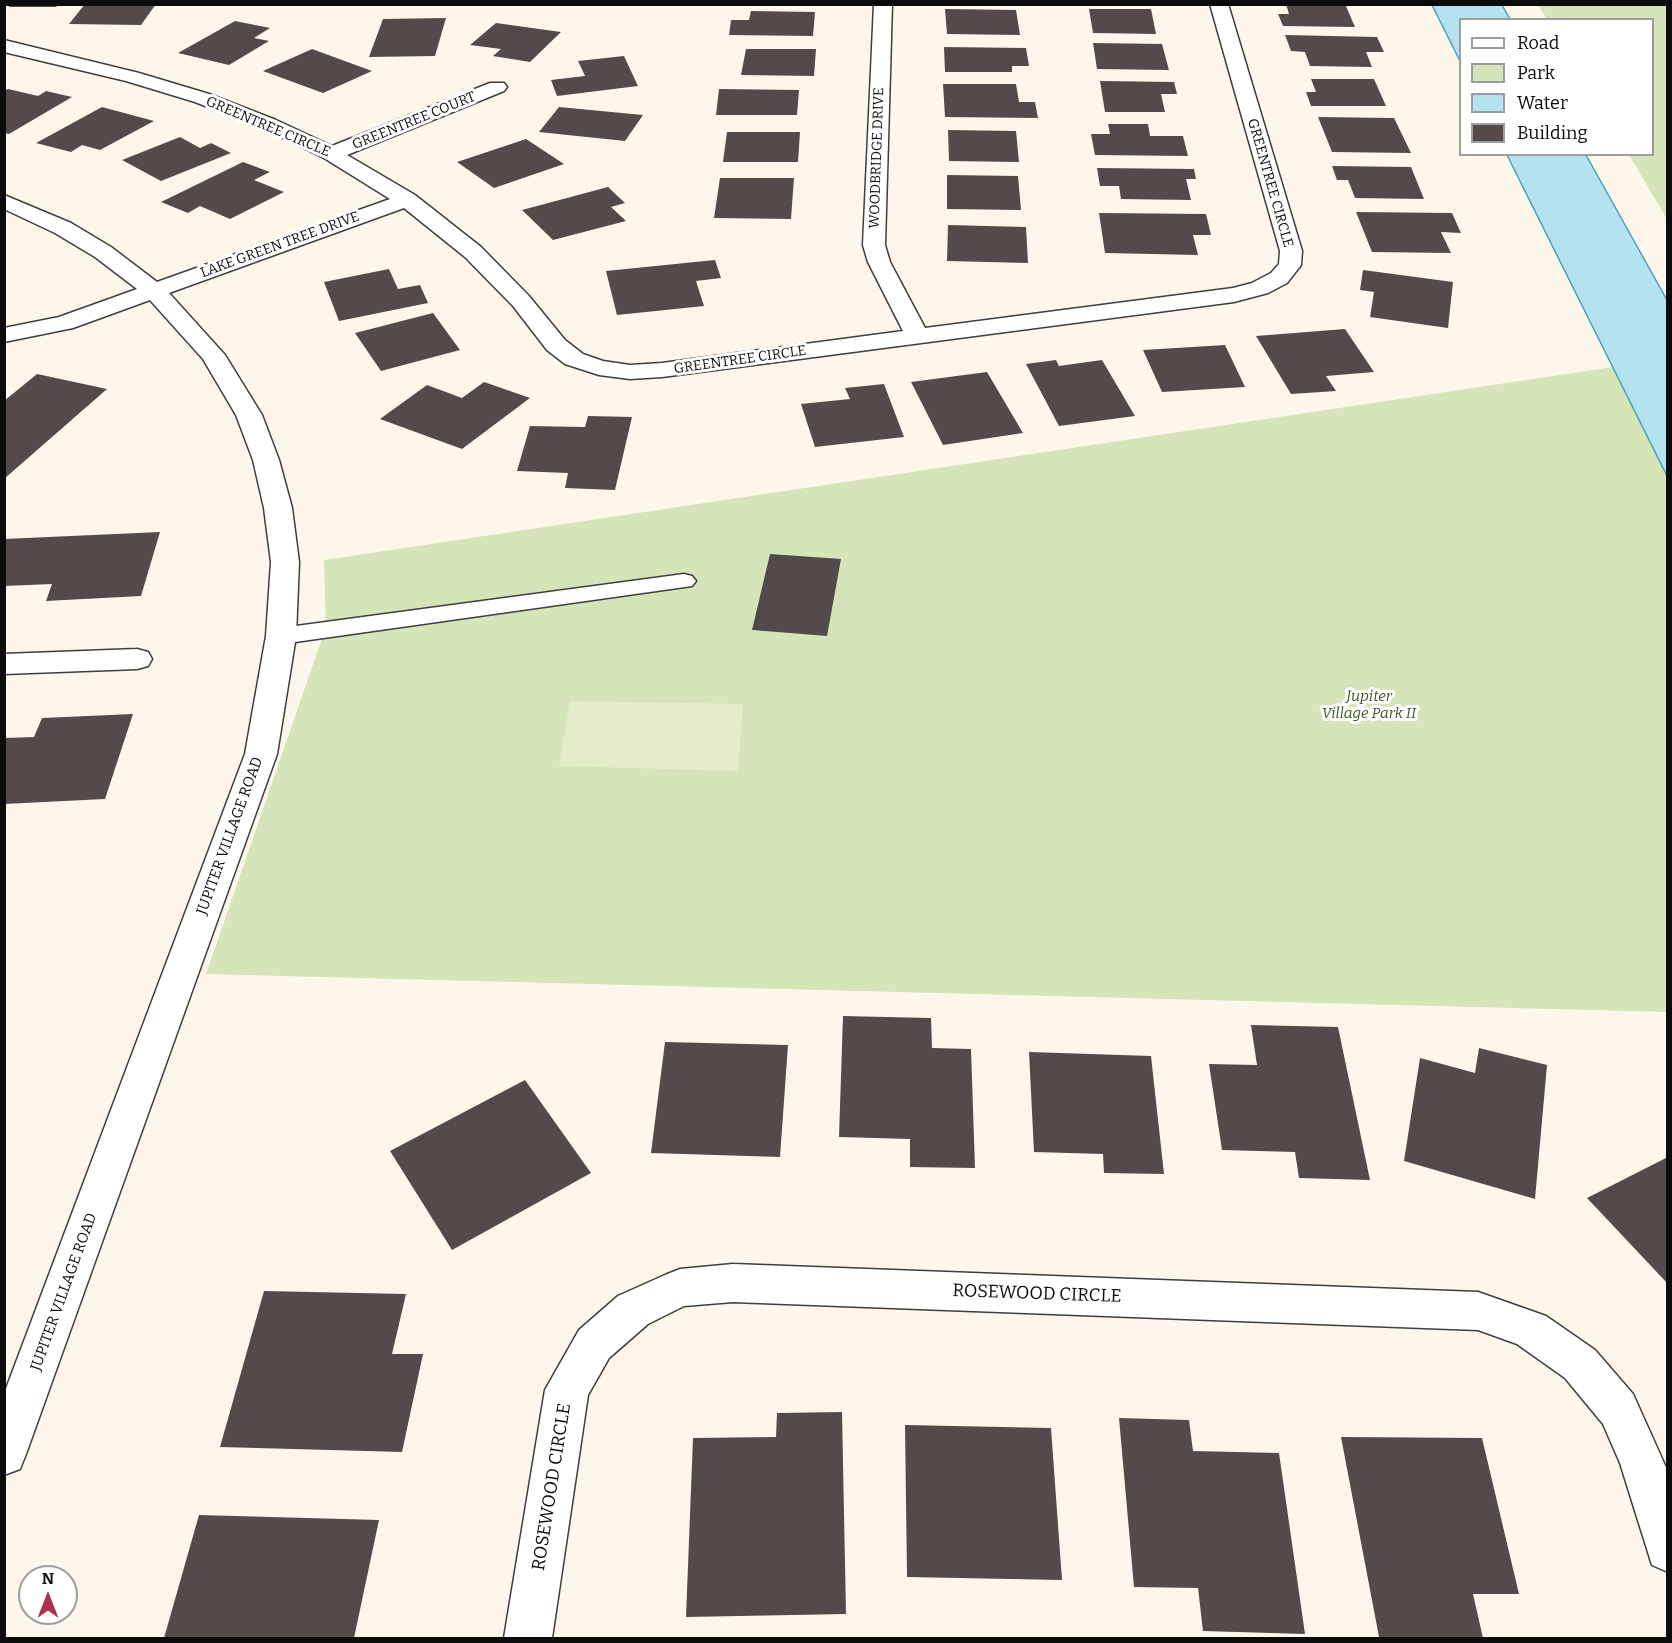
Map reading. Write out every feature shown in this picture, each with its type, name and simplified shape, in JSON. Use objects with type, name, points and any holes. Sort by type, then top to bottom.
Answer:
[{"type":"street","name":"WOODBRIDGE DRIVE","points":[[883,4],[874,245],[879,262],[918,337]]},
{"type":"street","name":"GREENTREE CIRCLE","points":[[4,46],[132,76],[202,98],[268,124],[331,154],[407,200],[473,252],[520,301],[556,345],[574,358],[599,368],[630,372],[662,370],[1234,295],[1260,288],[1279,278],[1290,265],[1291,251],[1219,4]]},
{"type":"street","name":"GREENTREE COURT","points":[[331,154],[497,87]]},
{"type":"street","name":"LAKE GREEN TREE DRIVE","points":[[4,334],[65,323],[407,200]]},
{"type":"street","name":"JUPITER VILLAGE ROAD","points":[[4,201],[103,252],[153,290],[213,355],[249,415],[266,460],[278,508],[285,562],[281,636],[261,754],[16,1394],[4,1454]]},
{"type":"street","points":[[4,664],[137,659]]},
{"type":"street","name":"ROSEWOOD CIRCLE","points":[[528,1638],[567,1390],[594,1344],[633,1310],[680,1288],[732,1283],[1478,1311],[1531,1330],[1580,1364],[1618,1409],[1642,1461],[1668,1549]]},
{"type":"lane","points":[[281,636],[684,581]]},
{"type":"green space","points":[[1538,5],[1667,5],[1667,219],[1630,156],[1654,156],[1654,18],[1546,18]]},
{"type":"green space","name":"Jupiter Village Park II","points":[[1613,367],[1667,476],[1667,1012],[206,974],[326,627],[324,560]]},
{"type":"green space","points":[[570,701],[743,704],[738,771],[559,766]]},
{"type":"water","points":[[1432,5],[1502,5],[1509,18],[1459,18],[1459,59]]},
{"type":"water","points":[[1507,156],[1587,156],[1667,300],[1667,476]]},
{"type":"building","points":[[85,4],[156,4],[141,25],[69,24]]},
{"type":"building","points":[[1286,4],[1345,4],[1355,27],[1283,26],[1278,14],[1289,14]]},
{"type":"building","points":[[9,5],[58,5],[56,7],[9,7]]},
{"type":"building","points":[[945,9],[1016,10],[1020,35],[947,34]]},
{"type":"building","points":[[1089,9],[1151,9],[1156,34],[1093,33]]},
{"type":"building","points":[[751,11],[815,12],[813,36],[729,35],[731,20],[749,20]]},
{"type":"building","points":[[446,18],[435,56],[369,57],[383,19]]},
{"type":"building","points":[[235,21],[270,28],[254,38],[269,41],[229,65],[178,53]]},
{"type":"building","points":[[496,23],[561,32],[530,62],[493,56],[501,49],[470,45]]},
{"type":"building","points":[[1285,35],[1377,37],[1384,52],[1366,52],[1372,67],[1310,66],[1305,52],[1291,51]]},
{"type":"building","points":[[1093,43],[1162,44],[1169,70],[1097,69]]},
{"type":"building","points":[[944,47],[1026,48],[1029,66],[1012,66],[1012,72],[945,72]]},
{"type":"building","points":[[312,49],[372,71],[323,93],[263,71]]},
{"type":"building","points":[[746,49],[816,49],[814,76],[741,75]]},
{"type":"building","points":[[624,56],[638,86],[557,96],[551,80],[585,76],[578,61]]},
{"type":"building","points":[[1311,79],[1374,79],[1386,106],[1311,106],[1306,92],[1316,92]]},
{"type":"building","points":[[1100,81],[1174,82],[1177,94],[1161,94],[1165,112],[1105,112]]},
{"type":"building","points":[[943,84],[1016,84],[1019,102],[1035,102],[1038,118],[945,117]]},
{"type":"building","points":[[8,89],[38,96],[46,91],[72,97],[9,134],[4,133],[4,91]]},
{"type":"building","points":[[719,89],[799,90],[797,115],[716,115]]},
{"type":"building","points":[[102,107],[154,121],[100,150],[82,145],[71,152],[36,143]]},
{"type":"building","points":[[559,107],[643,115],[625,141],[539,132]]},
{"type":"building","points":[[1318,117],[1394,118],[1411,153],[1332,152]]},
{"type":"building","points":[[1108,124],[1148,124],[1150,136],[1183,136],[1188,156],[1095,155],[1091,134],[1110,134]]},
{"type":"building","points":[[948,130],[1016,131],[1019,162],[949,161]]},
{"type":"building","points":[[727,132],[800,132],[798,162],[723,162]]},
{"type":"building","points":[[180,137],[200,148],[211,143],[231,153],[161,181],[122,160]]},
{"type":"building","points":[[526,139],[564,164],[494,188],[457,162]]},
{"type":"building","points":[[243,162],[270,172],[254,180],[284,192],[230,219],[200,206],[188,213],[161,202]]},
{"type":"building","points":[[1332,166],[1411,167],[1424,199],[1355,198],[1348,180],[1337,180]]},
{"type":"building","points":[[1097,168],[1194,169],[1196,179],[1186,179],[1191,200],[1121,199],[1119,186],[1100,186]]},
{"type":"building","points":[[947,175],[1018,176],[1021,210],[947,209]]},
{"type":"building","points":[[720,178],[794,178],[791,219],[714,218]]},
{"type":"building","points":[[608,187],[625,203],[611,207],[626,221],[553,240],[522,210]]},
{"type":"building","points":[[1356,212],[1452,213],[1461,233],[1441,232],[1451,253],[1372,252]]},
{"type":"building","points":[[1099,213],[1206,214],[1211,235],[1193,235],[1198,255],[1105,253]]},
{"type":"building","points":[[948,225],[1026,227],[1028,263],[947,261]]},
{"type":"building","points":[[715,260],[721,278],[696,281],[704,306],[617,315],[606,271]]},
{"type":"building","points":[[389,269],[398,289],[420,285],[428,303],[339,321],[324,282]]},
{"type":"building","points":[[1363,270],[1453,282],[1448,328],[1370,317],[1374,292],[1360,290]]},
{"type":"building","points":[[433,313],[460,350],[381,371],[355,333]]},
{"type":"building","points":[[1345,329],[1374,372],[1326,376],[1336,391],[1291,394],[1256,336]]},
{"type":"building","points":[[1225,345],[1245,387],[1162,392],[1143,350]]},
{"type":"building","points":[[1056,360],[1059,366],[1102,360],[1135,416],[1059,426],[1026,364]]},
{"type":"building","points":[[987,372],[1023,433],[943,445],[911,382]]},
{"type":"building","points":[[37,374],[107,389],[4,479],[4,401]]},
{"type":"building","points":[[484,382],[530,398],[462,449],[380,419],[427,385],[462,398]]},
{"type":"building","points":[[884,384],[904,437],[815,447],[801,404],[850,399],[845,388]]},
{"type":"building","points":[[588,416],[632,417],[615,490],[565,488],[568,473],[517,471],[530,426],[585,427]]},
{"type":"building","points":[[160,532],[141,596],[46,601],[52,584],[4,586],[4,539]]},
{"type":"building","points":[[770,554],[841,559],[827,636],[752,630]]},
{"type":"building","points":[[133,714],[105,799],[4,804],[4,738],[34,737],[42,718]]},
{"type":"building","points":[[843,1016],[931,1018],[932,1048],[971,1049],[975,1168],[910,1167],[910,1139],[839,1137]]},
{"type":"building","points":[[1251,1025],[1338,1027],[1370,1180],[1299,1178],[1295,1152],[1222,1150],[1209,1064],[1257,1065]]},
{"type":"building","points":[[665,1042],[788,1045],[780,1157],[651,1153]]},
{"type":"building","points":[[1479,1048],[1547,1065],[1535,1199],[1404,1161],[1420,1058],[1475,1073]]},
{"type":"building","points":[[1029,1052],[1151,1056],[1164,1174],[1104,1173],[1103,1154],[1034,1152]]},
{"type":"building","points":[[525,1080],[591,1173],[452,1250],[390,1151]]},
{"type":"building","points":[[1668,1157],[1668,1284],[1587,1198]]},
{"type":"building","points":[[264,1291],[406,1294],[392,1354],[423,1354],[402,1452],[220,1447]]},
{"type":"building","points":[[842,1412],[846,1614],[686,1617],[693,1438],[776,1437],[777,1413]]},
{"type":"building","points":[[1119,1418],[1189,1420],[1193,1451],[1279,1453],[1305,1634],[1203,1631],[1198,1588],[1134,1587]]},
{"type":"building","points":[[905,1425],[1051,1428],[1062,1580],[907,1577]]},
{"type":"building","points":[[1341,1437],[1482,1438],[1519,1594],[1473,1594],[1483,1638],[1379,1637]]},
{"type":"building","points":[[199,1515],[379,1520],[354,1638],[164,1638]]}]
